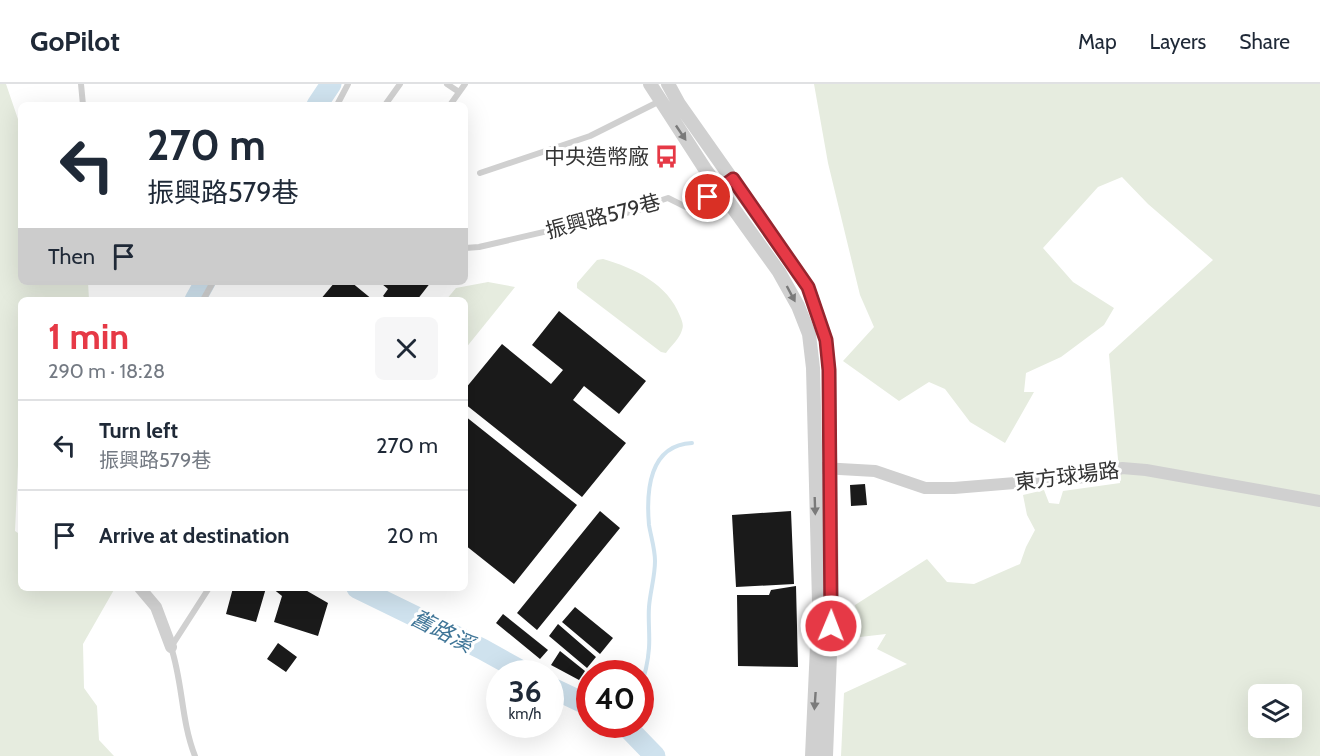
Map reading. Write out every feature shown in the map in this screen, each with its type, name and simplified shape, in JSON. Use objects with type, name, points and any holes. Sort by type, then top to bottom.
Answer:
[{"type":"street","points":[[650,84],[719,189],[779,272],[798,306],[809,334],[832,604],[826,756]]},
{"type":"street","points":[[670,89],[808,287],[820,316],[826,340],[829,370],[822,468],[819,639],[812,756]]},
{"type":"street","name":"東方球場路","points":[[822,468],[875,471],[925,488],[1098,476],[1122,468],[1138,469],[1320,501]]},
{"type":"street","points":[[143,591],[156,607],[171,647]]},
{"type":"lane","points":[[81,84],[82,102]]},
{"type":"lane","points":[[339,102],[348,84]]},
{"type":"lane","points":[[387,102],[400,84]]},
{"type":"lane","points":[[447,84],[459,92]]},
{"type":"lane","points":[[452,102],[465,84]]},
{"type":"lane","points":[[480,173],[590,136],[660,102],[670,89]]},
{"type":"lane","name":"振興路579巷","points":[[468,248],[643,209],[668,198],[686,207],[698,205],[733,179]]},
{"type":"lane","points":[[195,756],[182,707],[179,671],[171,647],[206,591]]},
{"type":"shaded area","points":[[0,84],[6,84],[18,119],[18,285],[88,285],[89,297],[18,297],[18,465],[15,531],[18,533],[18,591],[113,591],[83,644],[84,688],[97,706],[99,740],[114,756],[0,756]]},
{"type":"shaded area","points":[[814,84],[1320,84],[1320,756],[841,756],[844,693],[907,664],[877,649],[886,634],[860,637],[855,605],[927,559],[947,582],[974,584],[1020,564],[1035,530],[1027,515],[1023,495],[1044,490],[1049,503],[1059,504],[1063,491],[1120,483],[1109,354],[1213,260],[1148,204],[1122,177],[1098,187],[1043,248],[1073,282],[1114,308],[1104,325],[1061,357],[1026,373],[1024,392],[1034,392],[1005,443],[970,422],[945,389],[929,382],[899,401],[843,361],[874,327],[860,295],[828,163]]},
{"type":"shaded area","points":[[603,259],[626,267],[649,279],[659,286],[675,305],[683,328],[666,353],[661,352],[577,288],[577,283],[597,260]]},
{"type":"shaded area","points":[[488,282],[515,287],[468,345],[468,297],[448,297],[456,288]]},
{"type":"building","points":[[332,285],[355,285],[369,297],[322,297]]},
{"type":"building","points":[[383,285],[429,285],[419,297],[384,297],[388,289]]},
{"type":"building","points":[[559,311],[646,381],[619,414],[584,386],[573,400],[626,443],[582,497],[468,406],[468,385],[502,344],[551,384],[563,370],[532,345]]},
{"type":"building","points":[[468,418],[577,505],[514,584],[468,547]]},
{"type":"building","points":[[865,484],[867,505],[851,506],[850,485]]},
{"type":"building","points":[[600,511],[620,528],[537,630],[517,613]]},
{"type":"building","points":[[791,511],[794,584],[736,587],[732,515]]},
{"type":"building","points":[[796,586],[798,667],[738,666],[737,595],[769,595],[771,590]]},
{"type":"building","points":[[232,591],[265,591],[256,622],[226,614]]},
{"type":"building","points":[[276,591],[307,591],[328,603],[318,636],[274,622],[282,596]]},
{"type":"building","points":[[575,607],[613,638],[600,654],[562,622]]},
{"type":"building","points":[[503,614],[548,650],[540,659],[496,623]]},
{"type":"building","points":[[558,624],[596,657],[594,660],[578,660],[549,636]]},
{"type":"building","points":[[278,643],[297,657],[286,672],[267,659]]},
{"type":"building","points":[[560,651],[576,664],[576,678],[564,672],[564,660],[554,660]]},
{"type":"waterway","name":"舊路溪","points":[[319,102],[331,84]]},
{"type":"waterway","name":"舊路溪","points":[[197,297],[203,285]]},
{"type":"waterway","points":[[648,660],[649,607],[655,567],[648,512],[650,485],[653,472],[667,452],[678,446],[692,443]]},
{"type":"waterway","name":"舊路溪","points":[[363,591],[502,660]]},
{"type":"waterway","name":"舊路溪","points":[[564,694],[576,699]]},
{"type":"waterway","name":"舊路溪","points":[[638,738],[655,756]]},
{"type":"place","name":"中央造幣廠","points":[[667,156]]},
{"type":"route","points":[[708,197],[733,179],[808,287],[820,316],[826,340],[829,370],[831,626]]}]
